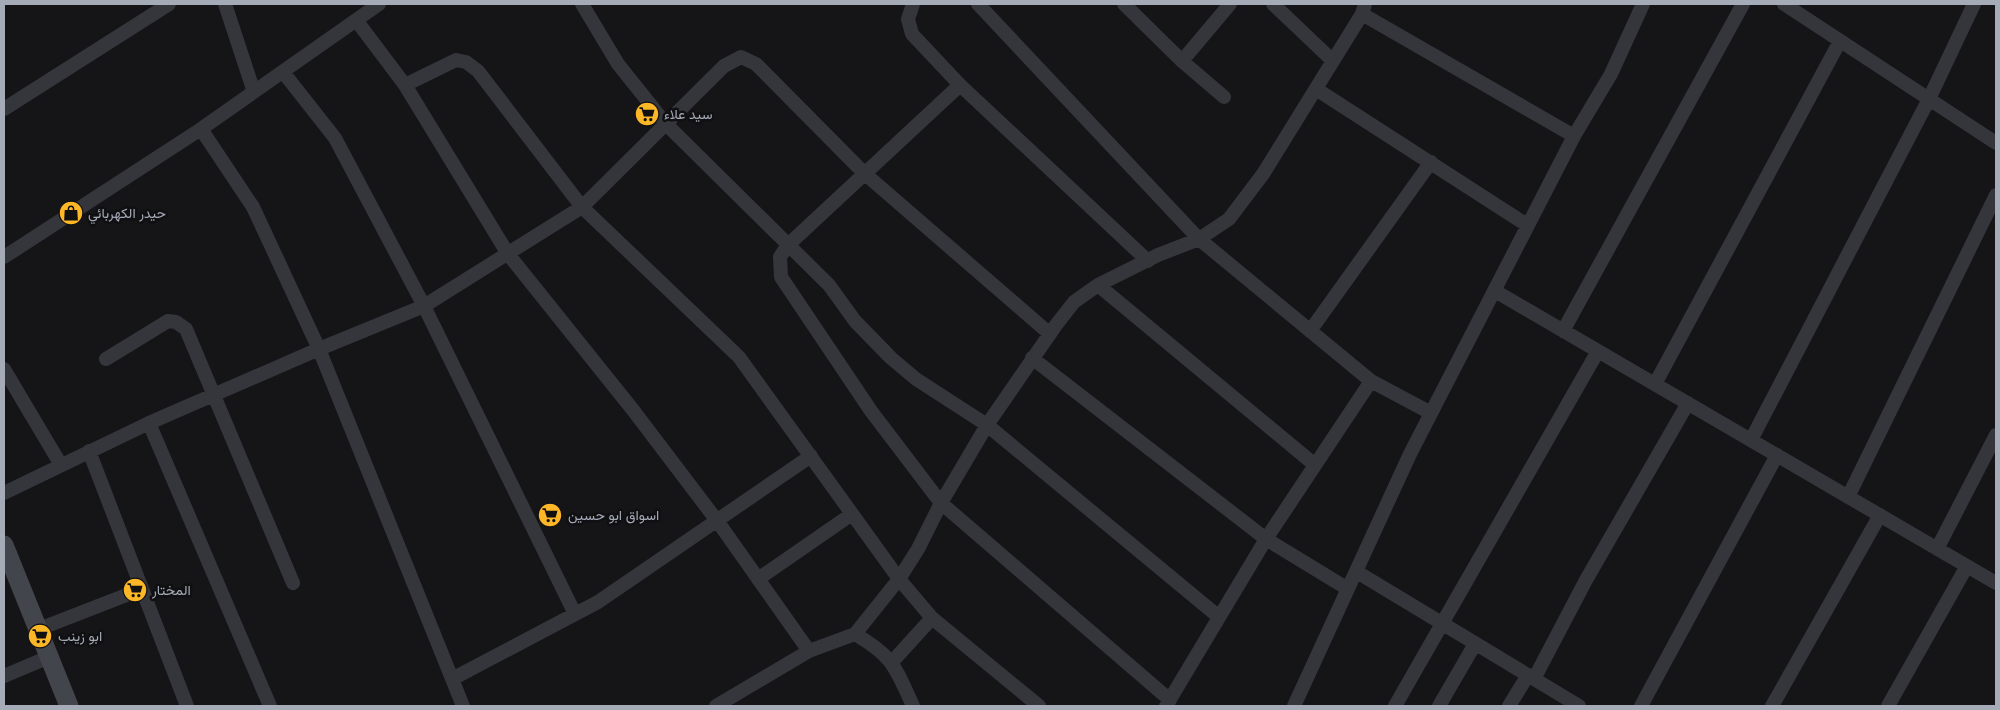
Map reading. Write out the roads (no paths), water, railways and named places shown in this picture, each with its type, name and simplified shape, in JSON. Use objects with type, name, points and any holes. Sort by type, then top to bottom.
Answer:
[{"type":"street","points":[[4,109],[169,4]]},
{"type":"street","points":[[225,4],[254,92]]},
{"type":"street","points":[[4,257],[201,128],[379,4]]},
{"type":"street","points":[[582,4],[618,64],[666,124],[829,285],[855,321],[891,358],[916,379],[987,425],[1219,617]]},
{"type":"street","points":[[913,4],[908,19],[912,34],[960,85],[1148,261]]},
{"type":"street","points":[[978,4],[1199,239],[1371,381],[1431,413]]},
{"type":"street","points":[[1124,4],[1182,61],[1224,97]]},
{"type":"street","points":[[1182,61],[1230,4]]},
{"type":"street","points":[[1274,4],[1333,61]]},
{"type":"street","points":[[1294,706],[1410,454],[1495,291],[1527,225],[1574,136],[1610,74],[1643,4]]},
{"type":"street","points":[[1563,331],[1742,4]]},
{"type":"street","points":[[1784,4],[1996,143]]},
{"type":"street","points":[[1751,440],[1929,99],[1974,4]]},
{"type":"street","points":[[716,706],[809,651],[855,634],[899,579],[918,549],[941,503],[987,425],[1032,358],[1074,302],[1098,285],[1199,239],[1229,219],[1245,200],[1316,89],[1364,9],[1574,136]]},
{"type":"street","points":[[356,20],[405,85],[508,254],[633,410],[718,522],[809,651]]},
{"type":"street","points":[[1655,384],[1840,41]]},
{"type":"street","points":[[4,493],[89,451],[214,394],[424,306],[582,207],[724,66],[741,58],[756,64],[864,173],[1050,334]]},
{"type":"street","points":[[405,85],[456,60],[466,62],[478,71],[582,207],[739,357],[899,579],[932,618],[1039,706]]},
{"type":"street","points":[[283,72],[335,138],[424,306],[575,614]]},
{"type":"street","points":[[960,85],[788,245],[780,257],[779,266],[784,286],[871,411],[941,503],[1168,703],[1266,539],[1371,381]]},
{"type":"street","points":[[1316,89],[1527,225]]},
{"type":"street","points":[[201,128],[253,206],[319,349],[462,704],[448,706]]},
{"type":"street","points":[[1310,330],[1430,162]]},
{"type":"street","points":[[1848,497],[1996,195]]},
{"type":"street","points":[[1098,285],[1315,465]]},
{"type":"street","points":[[1495,291],[1996,583]]},
{"type":"street","points":[[106,359],[168,321],[176,322],[186,329],[293,583]]},
{"type":"street","points":[[1395,706],[1598,351]]},
{"type":"street","points":[[1032,358],[1266,539],[1348,589]]},
{"type":"street","points":[[4,369],[61,465]]},
{"type":"street","points":[[1509,706],[1531,677],[1688,403]]},
{"type":"street","points":[[149,423],[270,706]]},
{"type":"street","points":[[1937,549],[1996,435]]},
{"type":"street","points":[[89,451],[187,706]]},
{"type":"street","points":[[1641,706],[1777,455]]},
{"type":"street","points":[[452,679],[598,602],[718,522],[811,456]]},
{"type":"street","points":[[758,579],[852,514]]},
{"type":"street","points":[[1772,706],[1880,515]]},
{"type":"street","points":[[4,545],[69,706]]},
{"type":"street","points":[[1888,706],[1967,566]]},
{"type":"street","points":[[1357,572],[1579,706]]},
{"type":"street","points":[[39,629],[142,589]]},
{"type":"street","points":[[892,662],[932,618]]},
{"type":"street","points":[[855,634],[876,646],[892,662],[913,706]]},
{"type":"street","points":[[1439,706],[1475,644]]},
{"type":"street","points":[[4,676],[49,657]]},
{"type":"place","name":"سيد علاء","points":[[647,114]]},
{"type":"place","name":"حيدر الكهربائي","points":[[71,213]]},
{"type":"place","name":"اسواق ابو حسين","points":[[550,515]]},
{"type":"place","name":"المختار","points":[[135,590]]},
{"type":"place","name":"ابو زينب","points":[[40,636]]}]
